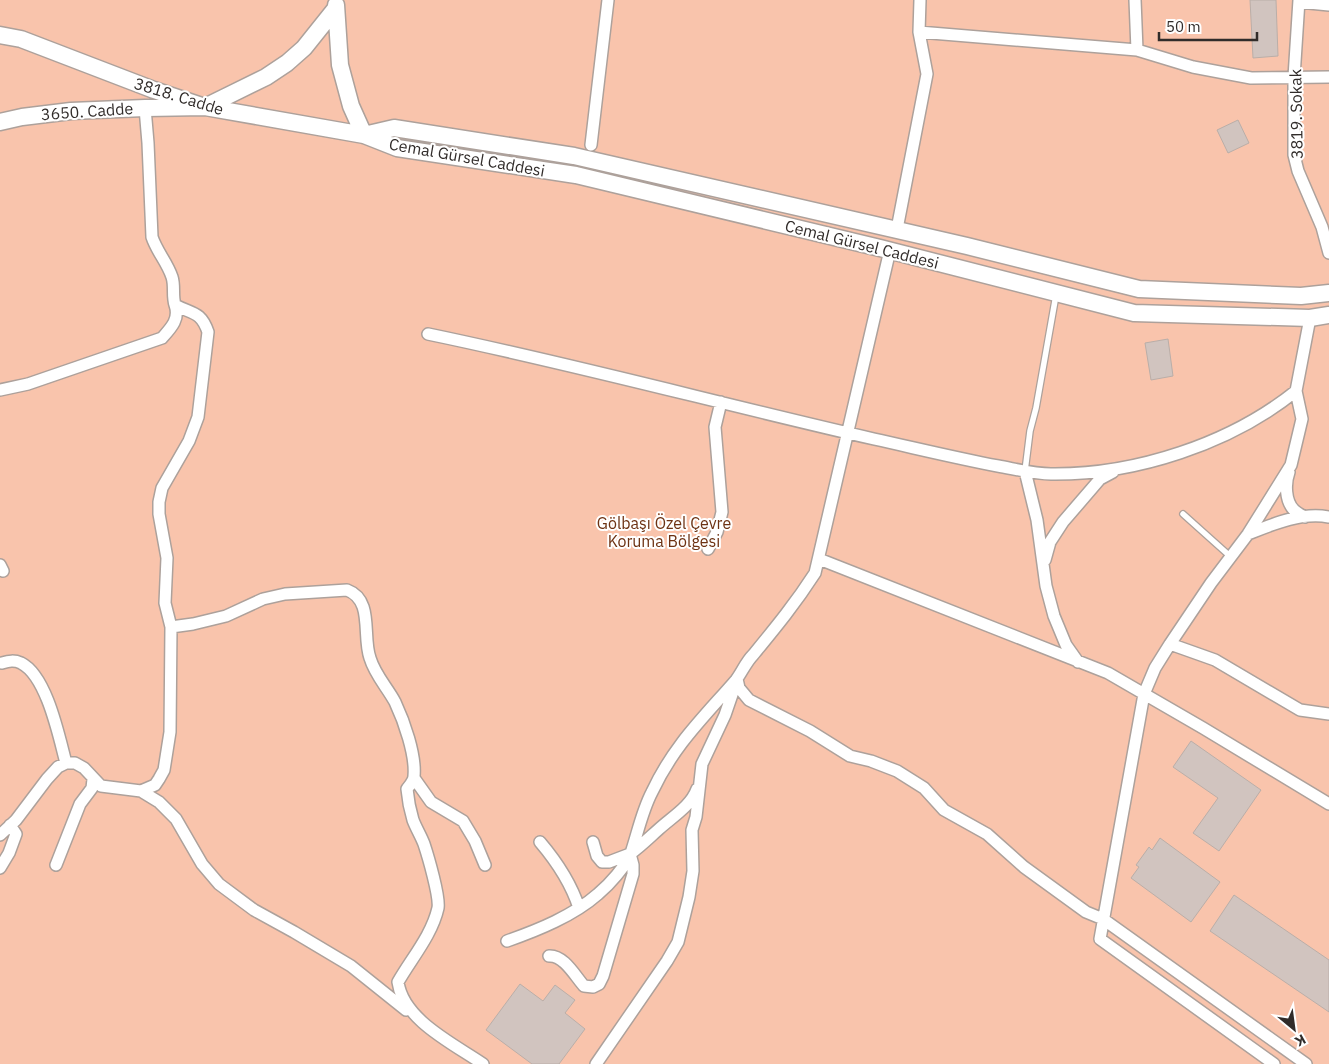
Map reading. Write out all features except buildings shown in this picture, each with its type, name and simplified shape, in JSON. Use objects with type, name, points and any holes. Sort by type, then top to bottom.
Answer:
[{"type":"street","points":[[591,145],[608,0]]},
{"type":"street","points":[[896,229],[927,74],[919,32],[920,0]]},
{"type":"street","points":[[1135,0],[1137,50]]},
{"type":"street","points":[[1299,1],[1329,5]]},
{"type":"street","name":"3819. Sokak","points":[[1299,1],[1294,77],[1294,155],[1298,171],[1322,227],[1329,253]]},
{"type":"street","points":[[205,107],[266,77],[287,63],[313,38],[337,4]]},
{"type":"street","points":[[337,4],[338,46],[344,86],[364,135]]},
{"type":"street","points":[[919,32],[1137,50],[1193,67],[1251,78],[1329,77]]},
{"type":"street","name":"3818. Cadde","points":[[0,34],[21,39],[154,90],[205,107],[364,135]]},
{"type":"street","name":"3650. Cadde","points":[[0,122],[48,113],[205,107]]},
{"type":"street","points":[[0,390],[28,384],[162,338],[177,318],[178,311],[172,296],[172,278],[156,249],[152,237],[145,108]]},
{"type":"street","name":"Cemal Gürsel Caddesi","points":[[364,135],[394,128],[574,156],[896,229],[1139,289],[1301,296],[1329,293]]},
{"type":"street","name":"Cemal Gürsel Caddesi","points":[[364,135],[397,148],[576,175],[890,250],[1134,313],[1310,318],[1329,315]]},
{"type":"street","points":[[507,941],[530,933],[579,908],[598,894],[616,875],[630,854],[638,824],[651,793],[669,759],[695,724],[737,678],[752,656],[796,603],[815,573],[890,250]]},
{"type":"street","points":[[141,791],[155,785],[164,770],[170,732],[171,627],[165,603],[167,558],[159,514],[159,502],[162,488],[190,441],[198,417],[208,332],[205,322],[199,316],[175,305]]},
{"type":"street","points":[[1305,517],[1294,510],[1288,499],[1287,479],[1302,419],[1296,391],[1310,318]]},
{"type":"street","points":[[428,334],[518,352],[848,433],[1025,471],[1049,474],[1119,469],[1186,450],[1219,437],[1280,404],[1296,391]]},
{"type":"street","points":[[708,549],[717,532],[722,512],[715,427],[721,402]]},
{"type":"street","points":[[1274,1064],[1100,939],[1144,694],[1155,668],[1170,644],[1210,582],[1248,534],[1291,464]]},
{"type":"street","points":[[1044,562],[1050,542],[1063,522],[1100,479],[1119,469]]},
{"type":"street","points":[[1025,471],[1038,520],[1046,586],[1054,616],[1066,645],[1078,662]]},
{"type":"street","points":[[1248,534],[1292,518],[1321,515],[1329,517]]},
{"type":"street","points":[[819,559],[1108,674],[1204,728],[1329,804]]},
{"type":"street","points":[[171,627],[226,616],[263,599],[285,594],[341,590],[356,593],[362,601],[366,641],[370,658],[376,673],[396,704],[411,743],[414,778],[431,802],[462,820],[475,842],[485,865]]},
{"type":"street","points":[[1170,644],[1215,660],[1300,710],[1329,714]]},
{"type":"street","points":[[2,663],[13,660],[22,663],[32,671],[41,685],[55,722],[66,763]]},
{"type":"street","points":[[596,1064],[678,942],[693,871],[692,830],[696,817],[702,764],[725,715],[737,678]]},
{"type":"street","points":[[737,678],[740,688],[749,700],[810,731],[850,756],[871,761],[904,776],[924,788],[944,810],[987,834],[1024,867],[1086,912],[1103,919],[1306,1064]]},
{"type":"street","points":[[0,835],[10,825],[46,778],[58,767],[66,763],[75,763],[84,768],[92,779],[101,786],[141,791],[159,802],[176,819],[202,864],[219,884],[254,910],[351,966],[423,1023],[483,1064]]},
{"type":"street","points":[[414,778],[407,790],[409,807],[424,845],[435,886],[438,906],[434,920],[418,951],[398,982],[399,993],[405,1004],[423,1023]]},
{"type":"street","points":[[56,865],[80,804],[92,788],[92,779]]},
{"type":"street","points":[[593,842],[597,856],[602,862],[608,862],[630,854],[648,841],[690,802],[699,782]]},
{"type":"street","points":[[0,868],[9,853],[16,834],[10,825]]},
{"type":"street","points":[[540,842],[560,866],[579,908]]},
{"type":"street","points":[[549,956],[553,955],[565,964],[584,986],[593,987],[599,984],[633,874],[630,854]]},
{"type":"lane","points":[[1025,471],[1030,431],[1036,408],[1056,293]]},
{"type":"lane","points":[[1183,514],[1230,557]]},
{"type":"green space","name":"Gölbaşı Özel Çevre Koruma Bölgesi","points":[[0,0],[1329,0],[1329,1064],[0,1064]]}]
